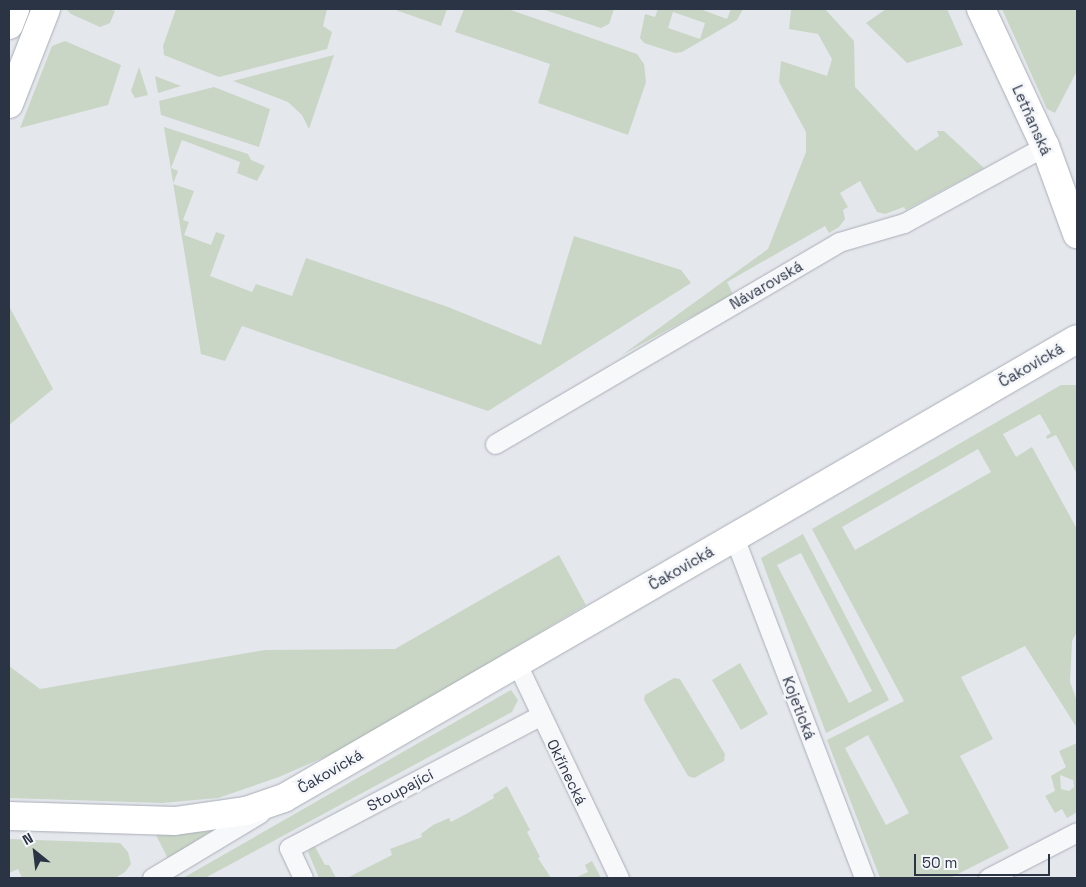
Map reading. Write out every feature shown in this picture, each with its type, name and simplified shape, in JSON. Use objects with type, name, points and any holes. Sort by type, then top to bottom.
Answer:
[{"type":"main road","points":[[9,25],[16,9]]},
{"type":"main road","points":[[9,104],[46,9]]},
{"type":"main road","name":"Letňanská","points":[[981,9],[1045,146],[1077,234]]},
{"type":"main road","name":"Čakovická","points":[[9,816],[175,822],[246,811],[284,798],[1077,339]]},
{"type":"street","name":"Návarovská","points":[[495,444],[838,242],[904,223],[1045,146]]},
{"type":"street","name":"Kojetická","points":[[734,537],[864,878]]},
{"type":"street","name":"Okřínecká","points":[[517,664],[539,716],[619,878]]},
{"type":"street","name":"Stoupající","points":[[303,878],[289,848],[539,716]]},
{"type":"street","name":"Čakovická","points":[[152,878],[284,798]]},
{"type":"street","points":[[988,878],[1077,832]]},
{"type":"green space","points":[[66,9],[109,9],[115,11],[110,23],[100,27],[71,14]]},
{"type":"green space","points":[[176,9],[327,9],[323,26],[332,32],[327,49],[219,77],[164,55],[163,46]]},
{"type":"green space","points":[[393,9],[447,9],[441,26]]},
{"type":"green space","points":[[464,9],[508,9],[637,54],[644,64],[646,82],[628,135],[538,103],[550,64],[455,32]]},
{"type":"green space","points":[[542,9],[614,9],[609,24],[601,28]]},
{"type":"green space","points":[[658,9],[700,9],[727,19],[731,9],[743,9],[737,20],[682,52],[675,53],[644,43],[640,38],[645,14],[655,17]],"holes":[[[673,12],[705,23],[700,39],[668,28]]]},
{"type":"green space","points":[[825,9],[854,41],[855,87],[916,151],[939,136],[937,131],[944,131],[984,168],[906,210],[904,207],[885,214],[877,212],[860,181],[840,193],[848,207],[843,210],[845,219],[839,227],[829,233],[825,226],[727,282],[733,294],[622,355],[768,249],[806,152],[806,132],[779,82],[781,61],[827,76],[832,59],[818,34],[789,29],[791,10]]},
{"type":"green space","points":[[886,9],[947,9],[963,45],[907,63],[866,23]]},
{"type":"green space","points":[[1002,9],[1077,9],[1077,71],[1055,113],[1047,109]]},
{"type":"green space","points":[[65,41],[121,65],[108,105],[20,128],[52,46]]},
{"type":"green space","points":[[334,55],[309,129],[302,115],[288,102],[233,81]]},
{"type":"green space","points":[[139,67],[148,95],[135,98],[131,91]]},
{"type":"green space","points":[[155,76],[181,86],[158,93]]},
{"type":"green space","points":[[214,87],[270,109],[259,147],[161,115],[159,101]]},
{"type":"green space","points":[[164,127],[248,154],[251,160],[265,166],[257,181],[237,173],[240,162],[182,140],[171,168],[178,171],[173,183]]},
{"type":"green space","points":[[173,184],[194,191],[183,220],[189,222],[184,235],[211,245],[216,232],[225,235],[210,276],[252,292],[256,284],[292,296],[306,258],[448,307],[541,345],[574,236],[681,270],[691,283],[488,411],[242,326],[225,361],[201,354]]},
{"type":"green space","points":[[9,306],[53,389],[9,425]]},
{"type":"green space","points":[[1061,385],[1077,385],[1077,474],[1056,435],[1047,439],[1046,436],[1051,433],[1040,414],[1003,434],[1016,457],[1032,447],[1077,529],[1077,632],[1072,641],[1070,682],[1077,701],[1077,728],[1025,646],[961,677],[993,739],[960,756],[1009,848],[950,878],[880,878],[827,740],[904,701],[812,529]],"holes":[[[978,449],[991,472],[855,550],[842,527]],[[868,735],[909,813],[886,825],[845,748]]]},
{"type":"green space","points":[[803,534],[889,700],[826,733],[761,558]],"holes":[[[801,553],[872,691],[849,703],[777,565]]]},
{"type":"green space","points":[[559,555],[586,605],[350,746],[279,777],[218,798],[162,803],[9,798],[9,666],[40,689],[265,650],[395,649]]},
{"type":"green space","points":[[740,663],[768,714],[741,730],[712,680]]},
{"type":"green space","points":[[674,678],[680,679],[725,754],[724,761],[694,778],[688,776],[644,700],[645,695]]},
{"type":"green space","points":[[511,690],[518,700],[512,712],[205,878],[183,878]]},
{"type":"green space","points":[[1077,743],[1077,812],[1067,818],[1062,809],[1055,813],[1045,796],[1055,791],[1051,776],[1066,767],[1059,751]],"holes":[[[1060,775],[1073,780],[1074,787],[1069,791],[1061,789]]]},
{"type":"green space","points":[[507,786],[530,830],[527,832],[540,857],[538,858],[551,878],[347,878],[392,855],[390,849],[422,837],[421,834],[433,825],[449,818],[451,822],[494,798],[493,795]]},
{"type":"green space","points":[[211,831],[168,859],[156,835]]},
{"type":"green space","points":[[9,839],[120,843],[128,852],[131,864],[125,872],[115,878],[22,878],[18,869],[9,873]]},
{"type":"green space","points":[[314,845],[325,865],[329,865],[336,878],[319,878],[308,852]]},
{"type":"green space","points":[[592,861],[601,878],[575,878],[588,872],[585,865]]}]
